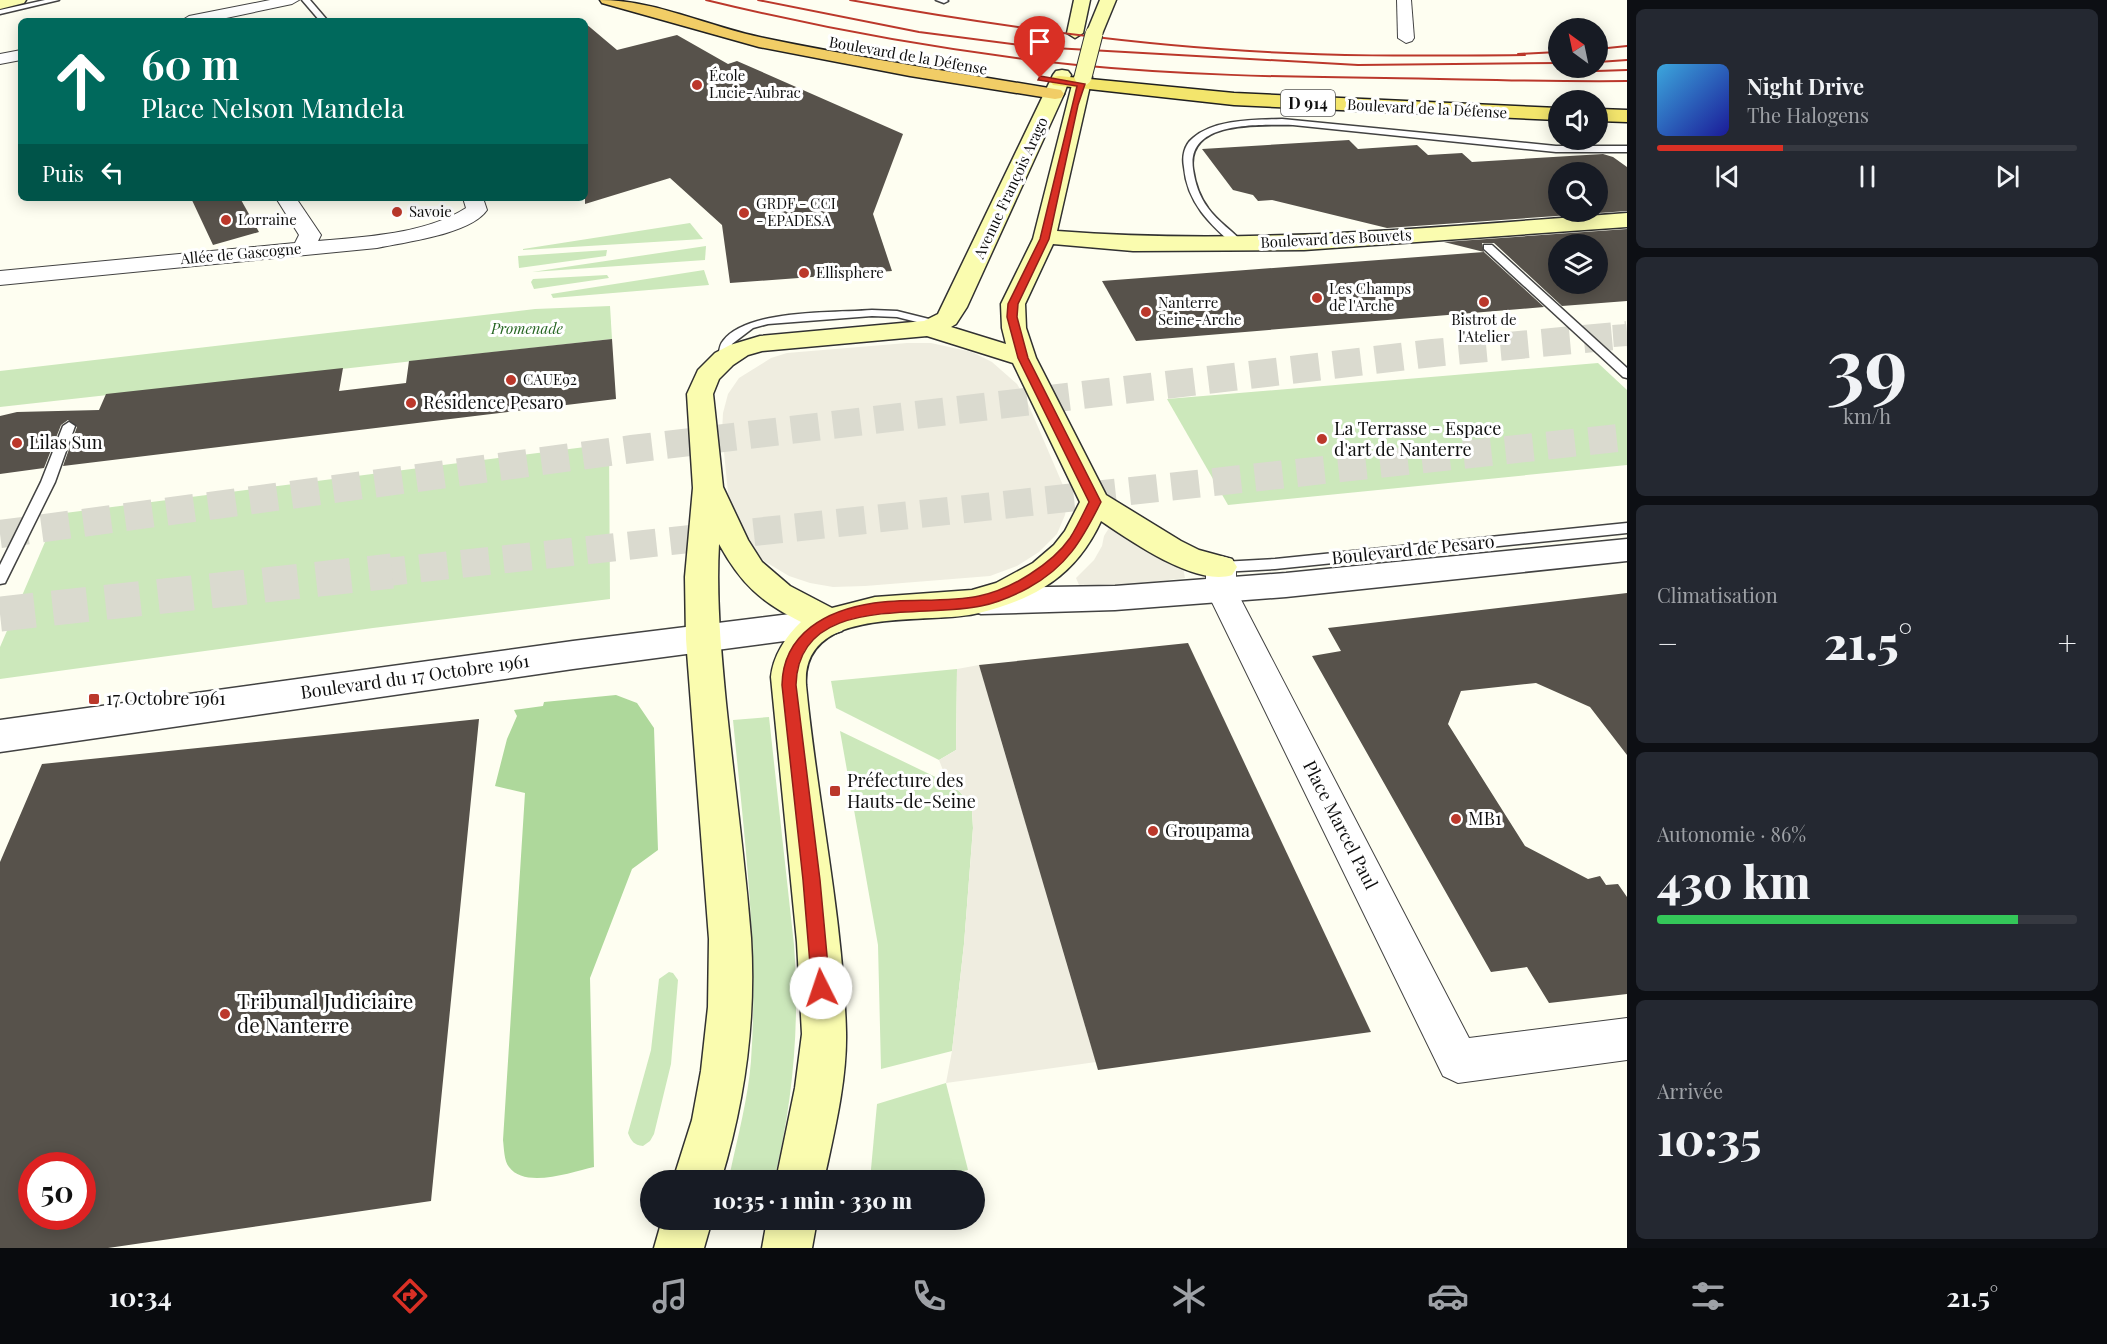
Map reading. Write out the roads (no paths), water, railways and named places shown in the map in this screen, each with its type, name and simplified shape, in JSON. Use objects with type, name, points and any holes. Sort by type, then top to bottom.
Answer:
[{"type":"highway","name":"Boulevard de la Défense","points":[[608,0],[759,42],[899,69],[1068,82]]},
{"type":"highway","name":"Boulevard de la Défense","points":[[657,0],[731,21],[840,45],[1068,82]]},
{"type":"main road","points":[[0,4],[18,0]]},
{"type":"main road","name":"Avenue François Arago","points":[[1082,0],[1068,82],[1074,105],[1045,237],[1013,304],[1012,317],[1023,358],[1095,502]]},
{"type":"main road","name":"Avenue François Arago","points":[[933,326],[947,319],[955,307],[1094,34],[1108,0]]},
{"type":"main road","name":"Boulevard de la Défense","points":[[1068,82],[1234,99],[1548,114]]},
{"type":"main road","points":[[1608,115],[1627,116]]},
{"type":"main road","name":"Boulevard des Bouvets","points":[[1045,237],[1133,244],[1304,243],[1627,220]]},
{"type":"main road","points":[[701,1170],[717,1110],[724,1071],[730,1007],[730,939],[703,639],[701,577],[708,488],[700,394],[707,376],[724,359],[740,350],[760,344],[933,326],[1023,358]]},
{"type":"main road","points":[[708,488],[734,543],[752,570],[770,589],[830,622]]},
{"type":"main road","points":[[802,1170],[818,1088],[824,1034],[818,942],[790,701],[789,668],[802,642],[816,629],[830,622],[874,608],[981,601],[1023,585],[1066,552],[1076,540],[1095,502],[1140,532],[1191,559],[1221,579]]},
{"type":"main road","points":[[679,1248],[684,1230]]},
{"type":"main road","points":[[787,1248],[790,1230]]},
{"type":"street","points":[[204,18],[292,0]]},
{"type":"street","points":[[1404,0],[1406,38]]},
{"type":"street","points":[[0,59],[18,56]]},
{"type":"street","points":[[288,201],[310,235],[304,248]]},
{"type":"street","name":"Allée de Gascogne","points":[[0,278],[396,239],[462,220],[475,204]]},
{"type":"street","name":"Boulevard de Pesaro","points":[[981,601],[1115,598],[1221,579],[1627,550]]},
{"type":"street","name":"Place Marcel Paul","points":[[1221,579],[1344,835],[1458,1061],[1627,1039]]},
{"type":"street","name":"Boulevard du 17 Octobre 1961","points":[[0,736],[830,622]]},
{"type":"lane","points":[[0,12],[55,0]]},
{"type":"lane","points":[[306,0],[322,18]]},
{"type":"lane","points":[[1239,244],[1201,207],[1189,183],[1187,157],[1190,148],[1196,139],[1219,130],[1268,122],[1293,122],[1556,149],[1627,149]]},
{"type":"lane","points":[[1488,247],[1627,374]]},
{"type":"lane","points":[[0,579],[48,482],[69,426]]},
{"type":"lane","name":"Boulevard de Pesaro","points":[[1221,579],[1293,563],[1627,528]]},
{"type":"tunnel","points":[[0,534],[632,449],[1433,353],[1627,335],[1613,336]]},
{"type":"tunnel","points":[[378,573],[1627,437]]},
{"type":"tunnel","points":[[0,614],[392,571]]},
{"type":"railway","points":[[706,0],[891,39],[984,54],[1077,65],[1269,76],[1627,81]]},
{"type":"railway","points":[[758,0],[919,32],[1036,47],[1358,65],[1548,63]]},
{"type":"railway","points":[[850,0],[1035,29],[1127,41],[1220,49],[1334,55],[1525,55]]},
{"type":"railway","points":[[1608,48],[1627,46]]},
{"type":"railway","points":[[1518,54],[1548,52]]},
{"type":"railway","points":[[1608,61],[1627,60]]},
{"type":"railway","points":[[1608,71],[1627,70]]},
{"type":"place","name":"École Lucie-Aubrac","points":[[697,85]]},
{"type":"place","name":"Savoie","points":[[397,212]]},
{"type":"place","name":"GRDF - CCI - EPADESA","points":[[744,213]]},
{"type":"place","name":"Lorraine","points":[[226,220]]},
{"type":"place","name":"Ellisphere","points":[[804,273]]},
{"type":"place","name":"Les Champs de l'Arche","points":[[1317,298]]},
{"type":"place","name":"Bistrot de l'Atelier","points":[[1484,302]]},
{"type":"place","name":"Nanterre Seine-Arche","points":[[1146,312]]},
{"type":"place","name":"CAUE92","points":[[511,380]]},
{"type":"place","name":"Résidence Pesaro","points":[[411,403]]},
{"type":"place","name":"La Terrasse - Espace d'art de Nanterre","points":[[1322,439]]},
{"type":"place","name":"Lilas Sun","points":[[17,443]]},
{"type":"place","name":"17 Octobre 1961","points":[[94,699]]},
{"type":"place","name":"Préfecture des Hauts-de-Seine","points":[[835,791]]},
{"type":"place","name":"MB1","points":[[1456,819]]},
{"type":"place","name":"Groupama","points":[[1153,831]]},
{"type":"place","name":"Tribunal Judiciaire de Nanterre","points":[[225,1014]]},
{"type":"park label","name":"Promenade","points":[[527,329]]}]
